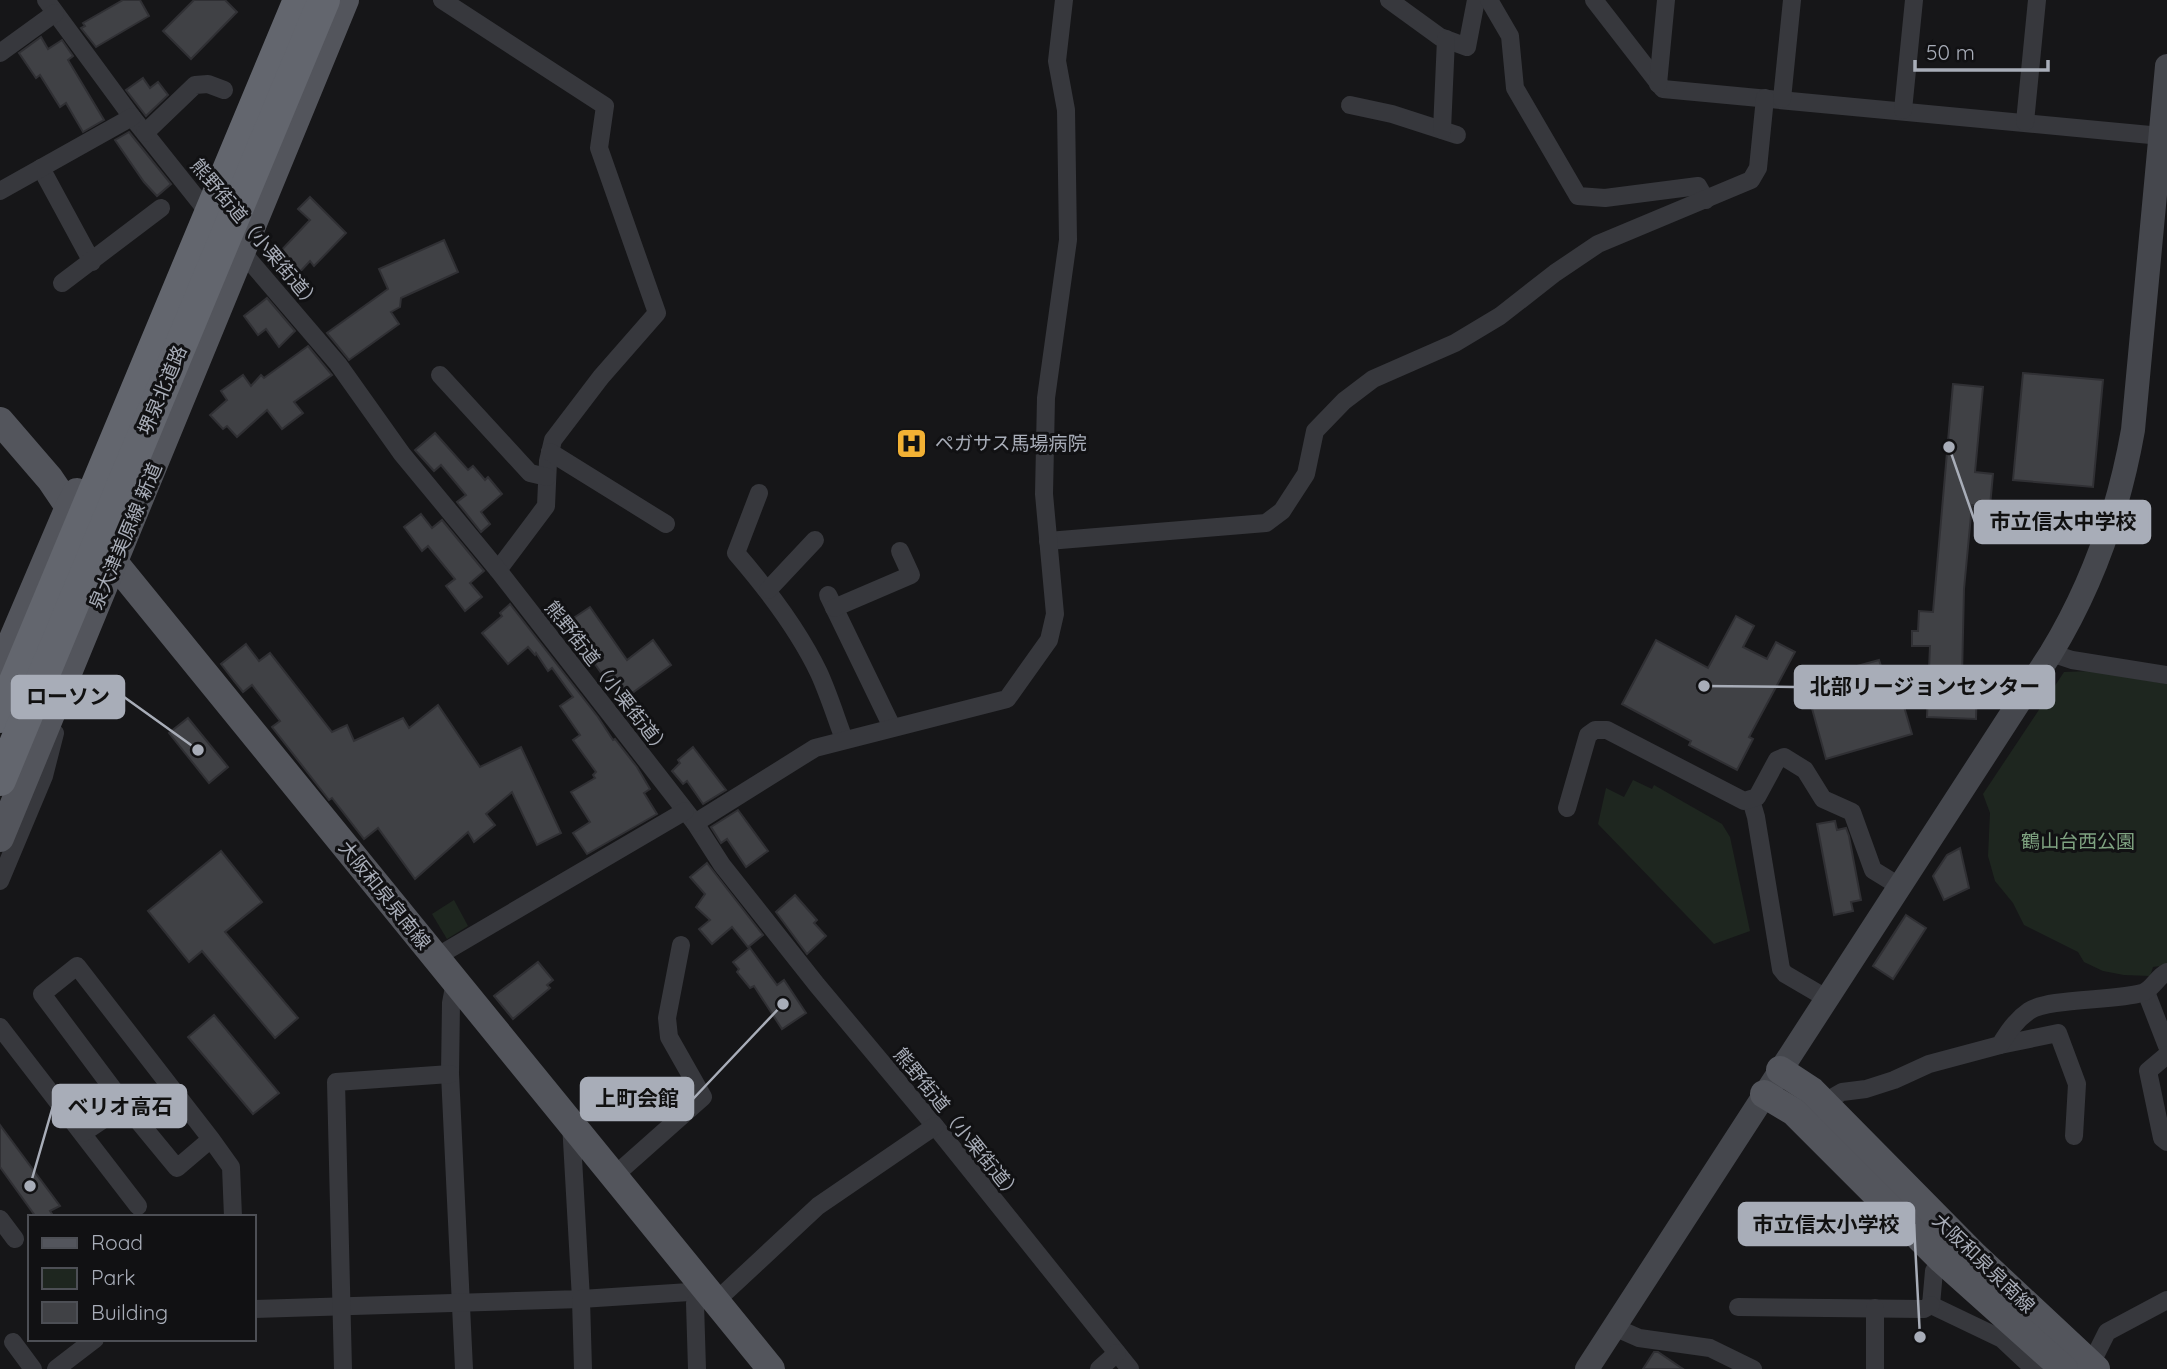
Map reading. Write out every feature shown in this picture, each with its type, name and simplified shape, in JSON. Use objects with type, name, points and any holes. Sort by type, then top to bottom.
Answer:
[{"type":"highway","name":"堺泉北道路","points":[[0,717],[299,0]]},
{"type":"highway","name":"堺泉北道路","points":[[0,780],[324,0]]},
{"type":"main road","points":[[0,669],[69,507],[87,475],[284,0]]},
{"type":"main road","name":"泉大津美原線 新道","points":[[0,838],[345,0]]},
{"type":"main road","name":"大阪和泉泉南線","points":[[0,421],[50,479],[69,507],[771,1369]]},
{"type":"main road","name":"大阪和泉泉南線","points":[[1780,1070],[1812,1091],[2084,1367]]},
{"type":"main road","name":"大阪和泉泉南線","points":[[1764,1094],[1794,1112],[1941,1258],[2084,1367]]},
{"type":"street","points":[[442,0],[605,106],[599,148],[657,313],[601,377],[553,440],[546,506],[498,570]]},
{"type":"street","points":[[1390,0],[1446,39],[1468,47],[1476,0]]},
{"type":"street","points":[[1489,0],[1510,36],[1515,88],[1578,196],[1605,198],[1698,186],[1706,200]]},
{"type":"street","points":[[1594,0],[1663,89],[2164,136]]},
{"type":"street","points":[[1658,84],[1666,0]]},
{"type":"street","points":[[1048,541],[1266,523],[1282,511],[1306,474],[1315,431],[1345,401],[1373,379],[1455,344],[1500,316],[1598,244],[1751,180],[1758,168],[1792,0]]},
{"type":"street","points":[[1903,110],[1914,0]]},
{"type":"street","points":[[2025,122],[2037,0]]},
{"type":"street","points":[[436,957],[815,748],[1007,699],[1049,640],[1055,614],[1044,495],[1046,398],[1068,240],[1066,110],[1057,61],[1060,2]]},
{"type":"street","name":"熊野街道（小栗街道）","points":[[51,6],[199,203],[338,364],[402,454],[498,570],[690,817],[722,865],[1130,1369]]},
{"type":"street","points":[[0,53],[51,6]]},
{"type":"street","points":[[1350,105],[1392,114],[1450,133],[1446,39]]},
{"type":"street","points":[[1587,1369],[2051,653],[2088,582],[2103,547],[2124,477],[2133,430],[2164,136],[2167,66]]},
{"type":"street","points":[[145,134],[195,85],[208,84],[224,90]]},
{"type":"street","points":[[0,191],[132,117]]},
{"type":"street","points":[[41,168],[92,262]]},
{"type":"street","points":[[62,283],[162,208]]},
{"type":"street","points":[[440,374],[530,473],[547,477]]},
{"type":"street","points":[[550,452],[666,524]]},
{"type":"street","points":[[759,493],[736,553],[768,590],[795,629],[819,674],[844,740]]},
{"type":"street","points":[[768,590],[815,540]]},
{"type":"street","points":[[892,727],[831,601],[911,575],[900,551]]},
{"type":"street","points":[[0,881],[44,776],[76,651]]},
{"type":"street","points":[[2051,653],[2072,660],[2167,675]]},
{"type":"street","points":[[1567,807],[1588,734],[1595,730],[1607,730],[1738,799],[1751,800],[1761,792],[1777,760],[1784,757],[1805,770],[1823,799],[1852,812],[1873,870],[1899,886]]},
{"type":"street","points":[[1751,800],[1781,969],[1826,998]]},
{"type":"street","points":[[614,1176],[703,1097],[669,1037],[667,1018],[681,944]]},
{"type":"street","points":[[211,1139],[177,1168],[125,1105],[42,994],[77,966],[211,1139],[231,1167],[233,1215]]},
{"type":"street","points":[[2000,1045],[2013,1025],[2029,1011],[2042,1005],[2110,999],[2146,992],[2167,972]]},
{"type":"street","points":[[455,982],[451,1003],[450,1074],[464,1369]]},
{"type":"street","points":[[2146,992],[2167,1046]]},
{"type":"street","points":[[0,1027],[138,1206]]},
{"type":"street","points":[[1823,1103],[1842,1092],[1875,1086],[1929,1064],[2058,1033],[2077,1084],[2074,1136]]},
{"type":"street","points":[[2167,1055],[2148,1071],[2162,1138],[2167,1142]]},
{"type":"street","points":[[343,1369],[336,1082],[450,1074]]},
{"type":"street","points":[[82,1133],[125,1105]]},
{"type":"street","points":[[571,1123],[583,1369]]},
{"type":"street","points":[[697,1369],[695,1303],[710,1296],[818,1206],[935,1126]]},
{"type":"street","points":[[0,1219],[15,1239]]},
{"type":"street","points":[[1931,1305],[1934,1271],[1941,1258]]},
{"type":"street","points":[[256,1309],[710,1296]]},
{"type":"street","points":[[2084,1367],[2107,1332],[2167,1300]]},
{"type":"street","points":[[1738,1307],[1924,1309],[1931,1305]]},
{"type":"street","points":[[1931,1305],[2001,1339],[2034,1369]]},
{"type":"street","points":[[1875,1308],[1875,1369]]},
{"type":"street","points":[[1614,1326],[1639,1338],[1710,1348],[1753,1369]]},
{"type":"street","points":[[56,1369],[93,1341]]},
{"type":"street","points":[[13,1342],[33,1369]]},
{"type":"street","points":[[1099,1369],[1117,1353]]},
{"type":"green space","name":"鶴山台西公園","points":[[2091,671],[2167,684],[2167,965],[2153,967],[2150,976],[2103,971],[2084,962],[2078,952],[2024,925],[2013,903],[1995,881],[1988,856],[1990,813],[1983,794],[2064,672]]},
{"type":"green space","points":[[1633,780],[1652,789],[1654,785],[1722,824],[1730,837],[1750,931],[1714,944],[1598,824],[1606,788],[1624,797]]},
{"type":"green space","points":[[454,900],[468,926],[447,939],[432,914]]},
{"type":"building","points":[[123,0],[140,0],[149,16],[96,47],[81,28],[85,26],[83,23]]},
{"type":"building","points":[[194,0],[225,0],[237,12],[191,59],[163,31]]},
{"type":"building","points":[[41,37],[48,49],[62,40],[73,56],[68,60],[104,120],[83,132],[66,103],[60,107],[40,75],[36,78],[19,53]]},
{"type":"building","points":[[143,78],[150,88],[158,82],[168,95],[146,116],[126,90]]},
{"type":"building","points":[[129,132],[171,184],[157,196],[115,140]]},
{"type":"building","points":[[310,197],[346,233],[314,266],[310,261],[296,276],[276,256],[310,220],[298,209]]},
{"type":"building","points":[[444,240],[458,272],[401,298],[400,307],[391,312],[399,324],[349,360],[327,333],[388,289],[379,269]]},
{"type":"building","points":[[267,298],[295,331],[279,347],[266,329],[258,335],[244,316]]},
{"type":"building","points":[[308,346],[332,375],[294,402],[303,413],[282,429],[267,410],[237,437],[227,426],[223,429],[210,415],[227,400],[221,391],[243,375],[251,386],[261,375],[264,378]]},
{"type":"building","points":[[2023,373],[2103,380],[2093,487],[2013,480]]},
{"type":"building","points":[[1953,384],[1983,387],[1975,472],[1993,474],[1990,506],[1972,505],[1964,589],[1962,677],[1977,678],[1976,719],[1927,717],[1930,646],[1912,646],[1912,631],[1918,631],[1919,611],[1933,612]]},
{"type":"building","points":[[435,433],[468,470],[473,466],[485,480],[488,477],[502,494],[481,512],[490,524],[481,532],[457,502],[466,495],[441,465],[434,471],[415,450]]},
{"type":"building","points":[[421,514],[432,528],[442,520],[484,571],[470,583],[482,597],[465,611],[446,586],[455,579],[428,546],[422,551],[404,527]]},
{"type":"building","points":[[510,604],[613,740],[615,739],[637,767],[650,789],[644,793],[657,814],[587,854],[573,833],[590,822],[571,792],[595,778],[593,775],[596,772],[573,740],[580,735],[560,706],[573,697],[552,668],[548,671],[536,653],[535,655],[528,647],[508,664],[482,633],[502,616],[500,613]]},
{"type":"building","points":[[590,607],[627,660],[653,640],[671,665],[621,701],[566,623]]},
{"type":"building","points":[[1736,616],[1754,626],[1743,647],[1767,659],[1776,642],[1795,652],[1749,737],[1753,739],[1737,770],[1689,745],[1691,741],[1622,704],[1656,640],[1708,668]]},
{"type":"building","points":[[246,644],[259,661],[270,653],[332,732],[347,725],[354,741],[403,718],[409,728],[438,705],[480,767],[521,747],[561,833],[537,845],[512,792],[486,814],[495,825],[474,842],[468,832],[415,879],[378,828],[364,839],[332,798],[329,800],[272,727],[280,721],[252,685],[243,692],[221,664]]},
{"type":"building","points":[[1879,660],[1883,672],[1893,669],[1912,734],[1826,759],[1808,694],[1860,679],[1857,666]]},
{"type":"building","points":[[188,718],[228,767],[209,783],[169,733]]},
{"type":"building","points":[[693,747],[726,790],[703,804],[687,781],[683,784],[672,771],[680,763],[678,760]]},
{"type":"building","points":[[738,810],[768,851],[746,867],[727,839],[721,843],[711,827]]},
{"type":"building","points":[[1835,821],[1837,830],[1846,828],[1849,836],[1861,900],[1851,902],[1853,911],[1834,915],[1817,824]]},
{"type":"building","points":[[1960,848],[1969,888],[1944,900],[1933,876],[1947,855]]},
{"type":"building","points":[[221,851],[262,902],[225,932],[298,1018],[275,1038],[202,951],[189,962],[148,911]]},
{"type":"building","points":[[707,863],[763,935],[748,947],[732,927],[712,944],[699,929],[710,920],[696,907],[705,894],[690,877]]},
{"type":"building","points":[[795,895],[817,920],[814,923],[826,936],[807,954],[776,912]]},
{"type":"building","points":[[1906,915],[1926,928],[1893,979],[1873,966]]},
{"type":"building","points":[[750,948],[777,985],[784,980],[806,1013],[782,1029],[754,986],[750,988],[737,972],[739,969],[733,962]]},
{"type":"building","points":[[538,962],[553,980],[547,985],[550,988],[513,1019],[494,996]]},
{"type":"building","points":[[214,1015],[279,1093],[253,1114],[188,1037]]},
{"type":"building","points":[[0,1125],[60,1206],[50,1211],[53,1215],[35,1215],[0,1167]]},
{"type":"building","points":[[1654,1352],[1658,1352],[1683,1369],[1643,1369]]},
{"type":"place","name":"ペガサス馬場病院","points":[[912,443]]},
{"type":"place","name":"市立信太中学校","points":[[1949,447]]},
{"type":"place","name":"北部リージョンセンター","points":[[1704,686]]},
{"type":"place","name":"ローソン","points":[[198,750]]},
{"type":"place","name":"上町会館","points":[[783,1004]]},
{"type":"place","name":"ベリオ高石","points":[[30,1186]]},
{"type":"place","name":"市立信太小学校","points":[[1920,1337]]}]
